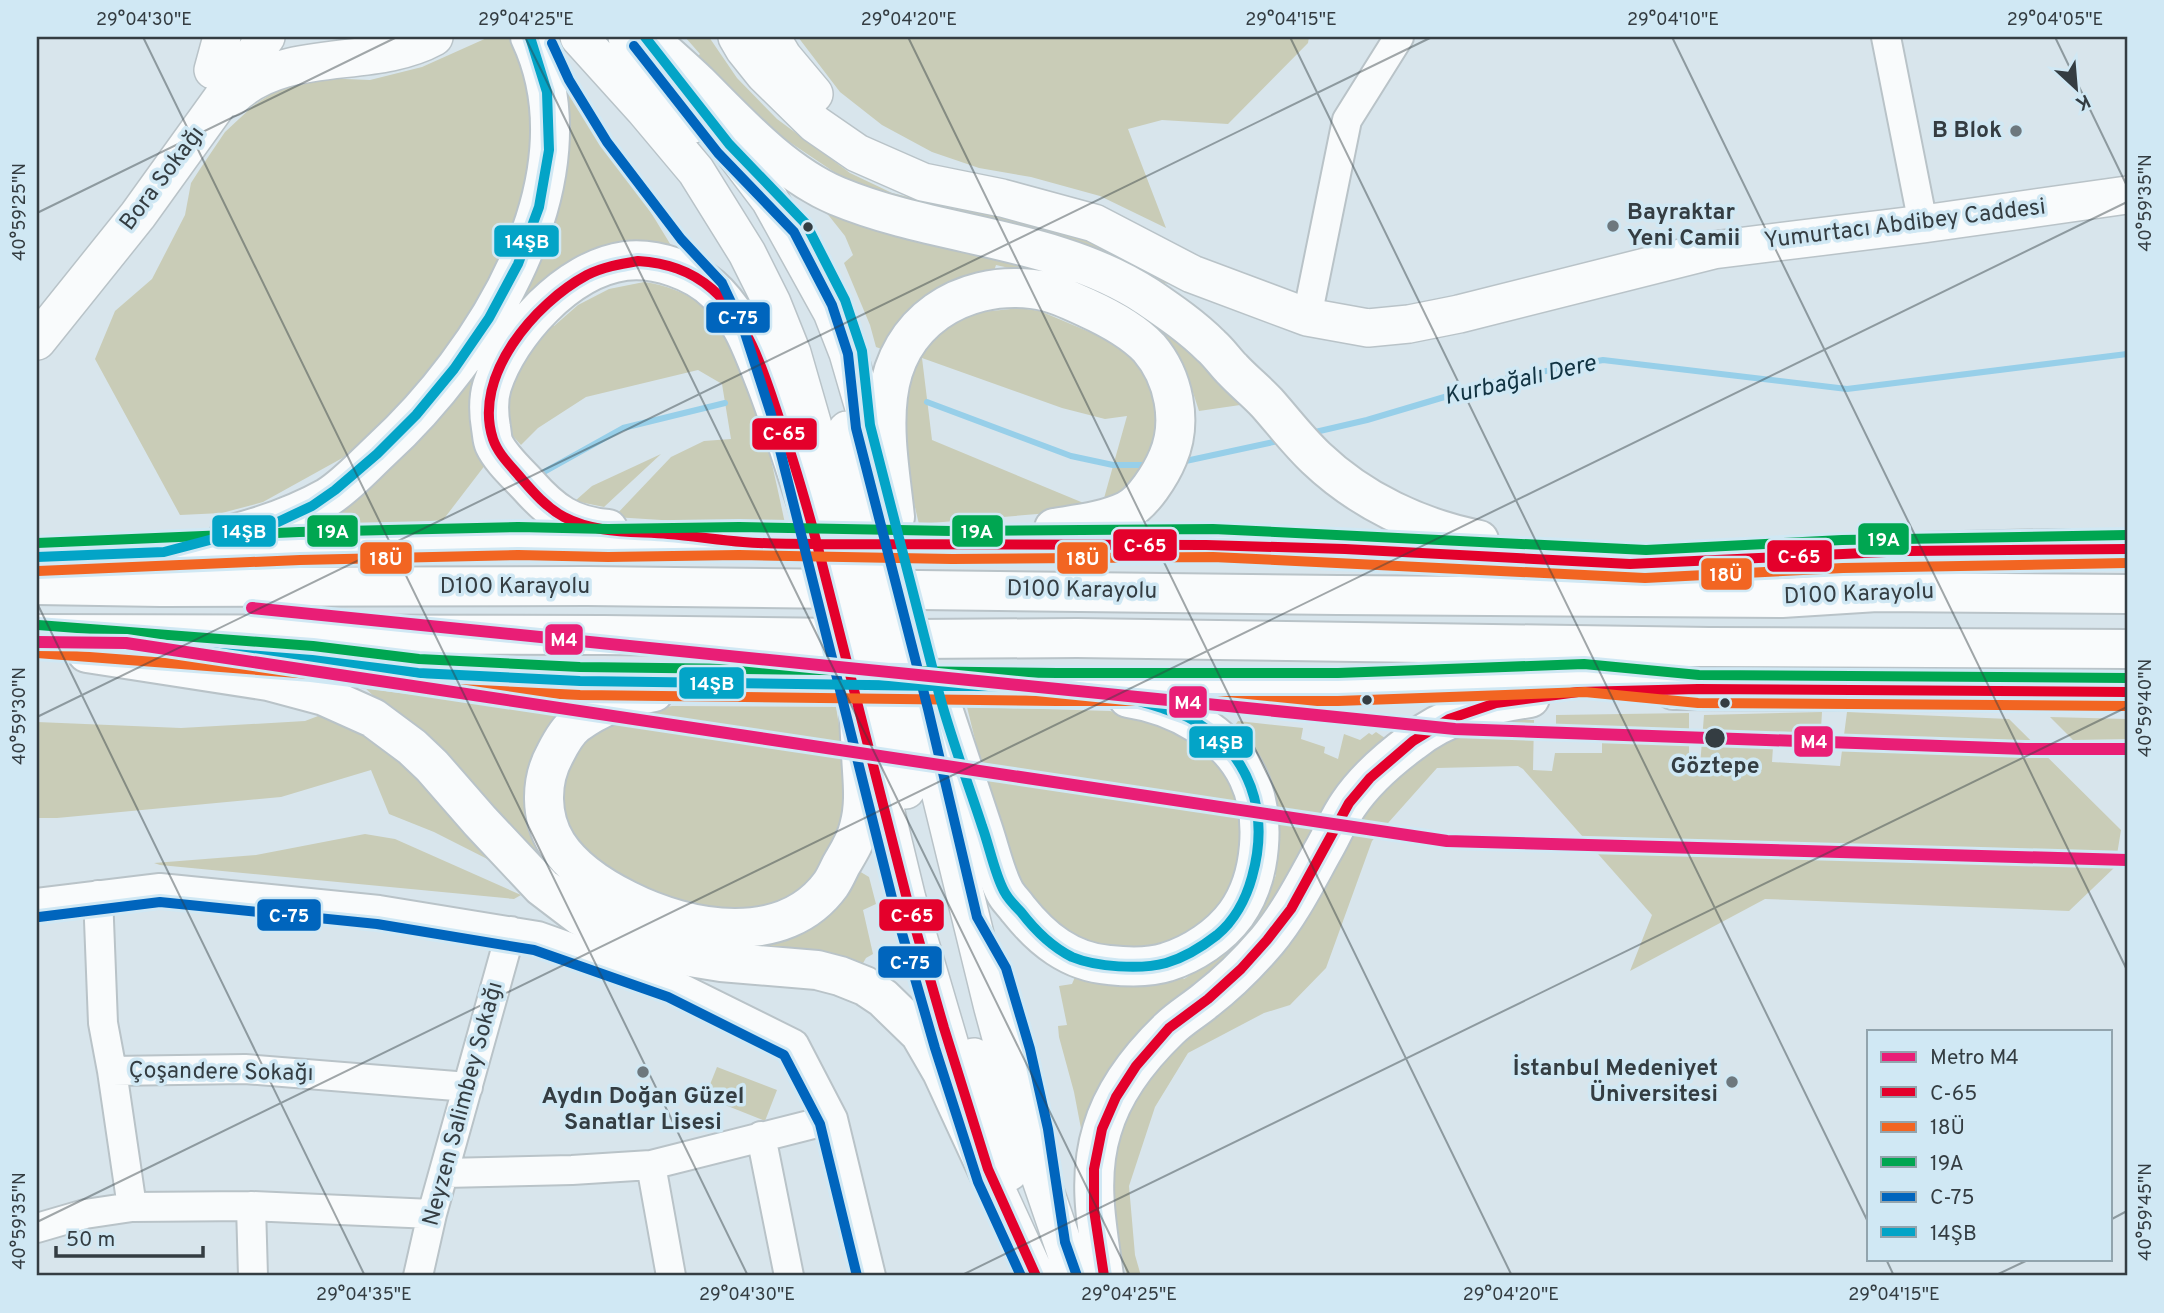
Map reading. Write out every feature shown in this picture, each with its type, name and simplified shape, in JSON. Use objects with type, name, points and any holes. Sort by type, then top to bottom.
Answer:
[{"type":"highway","points":[[163,552],[289,518],[330,495],[405,428],[443,385],[479,337],[510,279],[541,197],[550,144],[548,96],[530,37]]},
{"type":"highway","points":[[646,37],[696,82],[742,129],[797,172],[834,195],[910,221],[1071,260],[1104,273],[1146,296],[1191,327],[1265,401],[1316,458],[1387,510],[1462,537],[1598,562]]},
{"type":"highway","points":[[739,541],[588,527],[561,516],[539,498],[494,444],[489,417],[491,388],[505,356],[522,330],[543,306],[567,286],[594,270],[625,261],[664,263],[695,276],[716,292],[745,330],[776,411],[853,517]]},
{"type":"highway","points":[[853,517],[902,349],[918,326],[947,303],[985,290],[1032,289],[1065,297],[1099,313],[1128,330],[1149,349],[1164,372],[1173,395],[1176,421],[1173,447],[1150,489],[1128,510],[1086,523],[952,545]]},
{"type":"highway","points":[[37,557],[518,541],[608,544],[739,541],[952,545],[1213,543],[1646,564],[1813,580],[1877,592]]},
{"type":"highway","points":[[1646,564],[1842,554],[2127,550]]},
{"type":"highway","name":"D100 Karayolu","points":[[37,585],[587,586],[1782,598],[1877,592],[2127,594]]},
{"type":"highway","name":"D100 Karayolu","points":[[37,634],[1077,638],[1709,647],[2127,649]]},
{"type":"highway","points":[[37,639],[312,660],[418,673],[580,681],[1057,687],[1338,687],[1585,678],[1698,689]]},
{"type":"highway","points":[[37,645],[268,681],[324,696],[373,718],[412,747],[542,887],[580,916],[628,941],[678,956],[817,970],[840,975],[866,986],[893,1007],[920,1034],[942,1072],[991,1178]]},
{"type":"highway","points":[[704,683],[628,697],[574,725],[547,767],[543,792],[547,818],[556,843],[572,864],[610,891],[643,908],[668,918],[705,927],[732,929],[767,925],[790,917],[811,904],[831,885],[859,828],[864,797],[902,706]]},
{"type":"highway","points":[[902,706],[1004,891],[1030,924],[1052,944],[1073,957],[1100,964],[1130,967],[1166,963],[1194,950],[1218,934],[1237,913],[1250,885],[1260,834],[1257,804],[1248,777],[1235,756],[1217,737],[1190,718],[1138,700],[1057,687]]},
{"type":"highway","points":[[1104,1276],[1094,1210],[1094,1169],[1102,1129],[1116,1097],[1136,1066],[1169,1028],[1208,999],[1241,969],[1267,940],[1291,909],[1349,803],[1370,778],[1413,741],[1449,719],[1496,703],[1578,692],[1698,689],[2127,692]]},
{"type":"main road","name":"Bora Sokağı","points":[[43,322],[172,131],[218,53],[241,37]]},
{"type":"main road","name":"Bora Sokağı","points":[[43,322],[138,215],[267,37]]},
{"type":"main road","points":[[287,37],[298,44],[341,58]]},
{"type":"main road","points":[[206,122],[243,86],[274,71],[306,63],[387,53],[417,46],[435,37]]},
{"type":"main road","points":[[576,37],[644,109],[696,171],[747,253],[772,303],[853,517],[902,706],[993,1008],[1035,1162],[1074,1276]]},
{"type":"main road","points":[[627,37],[727,167],[774,239],[821,346],[840,403],[853,517],[902,706],[941,943],[997,1138],[1044,1276]]},
{"type":"main road","points":[[646,37],[771,200],[832,312],[878,424]]},
{"type":"main road","points":[[718,37],[731,60],[785,115],[857,153]]},
{"type":"main road","name":"Yumurtacı Abdibey Caddesi","points":[[737,37],[780,91],[815,124],[857,153],[923,182],[1002,198]]},
{"type":"main road","name":"Yumurtacı Abdibey Caddesi","points":[[771,37],[803,83],[828,107],[863,137],[926,174],[1094,223],[1192,274],[1307,317],[1368,328],[1409,324],[1459,314],[1713,250],[2127,195]]},
{"type":"main road","points":[[902,706],[911,912],[948,1044],[991,1178],[1036,1276]]},
{"type":"main road","points":[[902,706],[995,928],[1063,1182],[1092,1276]]},
{"type":"street","points":[[1307,317],[1347,120],[1399,37]]},
{"type":"street","points":[[1886,37],[1923,224]]},
{"type":"street","points":[[37,903],[160,888],[379,910],[538,936],[673,984],[794,1044],[833,1119],[872,1276]]},
{"type":"street","points":[[98,895],[103,1023],[112,1071]]},
{"type":"street","name":"Neyzen Salimbey Sokağı","points":[[418,1276],[432,1214],[511,931]]},
{"type":"street","name":"Çoşandere Sokağı","points":[[132,1207],[112,1071],[245,1069],[468,1087]]},
{"type":"street","points":[[444,1173],[651,1165],[833,1119]]},
{"type":"street","points":[[761,1136],[789,1276]]},
{"type":"street","points":[[651,1165],[671,1276]]},
{"type":"street","points":[[251,1206],[253,1276]]},
{"type":"street","points":[[37,1228],[85,1214],[132,1207],[251,1206],[432,1214]]},
{"type":"green space","points":[[489,37],[510,37],[529,79],[532,185],[494,285],[399,415],[355,451],[263,502],[222,513],[180,515],[95,359],[115,311],[152,279],[185,215],[191,183],[200,169],[225,132],[254,105],[283,86],[320,78],[370,80],[422,67]]},
{"type":"green space","points":[[685,37],[709,37],[737,78],[777,119],[850,173],[892,193],[957,209],[1022,217],[1091,237],[1171,281],[1169,284],[1164,283],[1162,287],[892,199],[843,178],[773,131],[697,57],[700,54]]},
{"type":"green space","points":[[798,37],[1309,37],[1308,43],[1228,124],[1162,120],[1128,129],[1166,228],[1100,196],[1031,177],[979,168],[932,152],[882,125],[840,92]]},
{"type":"green space","points":[[553,55],[579,106],[639,184],[636,188],[672,247],[683,248],[693,264],[608,255],[602,246],[551,276],[477,369],[471,409],[489,460],[443,520],[306,531],[507,301]]},
{"type":"green space","points":[[806,187],[1150,310],[1247,404],[1199,411],[1186,371],[1166,341],[1053,278],[996,265],[993,274],[960,278],[938,288],[916,303],[898,323],[887,351],[876,347],[870,325],[844,263],[853,255],[845,236]]},
{"type":"green space","points":[[644,282],[667,287],[690,297],[711,313],[723,330],[757,408],[786,528],[614,517],[671,457],[704,441],[731,439],[722,384],[698,370],[586,397],[538,428],[521,445],[499,421],[504,380],[548,320],[554,326],[578,305],[609,289]]},
{"type":"green space","points":[[974,308],[982,312],[1020,308],[1040,311],[1099,336],[1107,330],[1126,344],[1160,397],[1150,468],[1101,509],[1127,416],[1105,419],[1062,408],[922,358],[932,440],[1098,509],[919,524],[903,435],[904,389],[909,368],[922,345]]},
{"type":"green space","points":[[661,454],[604,507],[575,501],[592,486]]},
{"type":"green space","points":[[364,687],[591,693],[535,826],[720,940],[854,868],[869,877],[876,904],[863,910],[873,954],[866,958],[859,970],[755,954],[582,904],[463,779]]},
{"type":"green space","points":[[672,706],[836,707],[847,802],[830,857],[812,880],[788,899],[761,910],[709,912],[622,879],[574,840],[563,817],[562,774],[592,731],[620,716]]},
{"type":"green space","points":[[967,707],[1110,711],[1173,724],[1220,764],[1238,801],[1243,850],[1235,880],[1216,911],[1189,934],[1155,948],[1101,947],[1055,927],[1024,888],[1010,864]]},
{"type":"green space","points":[[339,708],[380,729],[519,875],[434,832],[389,814],[371,770],[281,797],[37,818],[37,722],[181,728],[305,721]]},
{"type":"green space","points":[[1822,712],[1820,746],[1773,747],[1772,762],[1840,766],[1847,712],[2009,719],[2121,830],[2115,867],[2069,911],[1765,899],[1630,971],[1652,915],[1523,769],[1518,766],[1437,768],[1372,841],[1326,968],[1290,1005],[1264,1013],[1188,1053],[1155,1107],[1129,1186],[1135,1255],[1141,1276],[1127,1276],[1119,1247],[1110,1168],[1126,1112],[1148,1069],[1369,799],[1447,738],[1479,726],[1514,720],[1534,720],[1533,770],[1552,771],[1555,753],[1602,753],[1602,738],[1556,735],[1556,715],[1689,713],[1689,774],[1709,775],[1710,766],[1700,766],[1704,715]]},
{"type":"green space","points":[[2050,717],[2127,719],[2127,739],[2073,740]]},
{"type":"green space","points":[[1238,721],[1303,728],[1301,739],[1325,747],[1324,753],[1338,759],[1344,734],[1360,740],[1369,733],[1372,735],[1376,732],[1385,738],[1388,745],[1279,905],[1083,1139],[1059,1037],[1058,1026],[1067,1025],[1059,986],[1072,984],[1075,977],[1175,971],[1184,979],[1243,936],[1261,911],[1276,875],[1269,864],[1231,730]]},
{"type":"green space","points":[[365,834],[395,839],[521,895],[514,899],[154,863],[256,855]]},
{"type":"green space","points":[[717,1067],[777,1090],[765,1121],[705,1097]]},
{"type":"waterway","name":"Kurbağalı Dere","points":[[1311,433],[1367,420],[1505,379],[1603,360],[1847,389],[2127,354]]},
{"type":"waterway","name":"Kurbağalı Dere","points":[[927,402],[1071,456],[1113,465],[1149,465]]},
{"type":"waterway","name":"Kurbağalı Dere","points":[[544,472],[623,428],[725,403]]},
{"type":"waterway","name":"Kurbağalı Dere","points":[[1181,462],[1283,440]]},
{"type":"metro line","name":"M4","points":[[252,608],[1455,729],[2025,749],[2127,749]]},
{"type":"metro line","name":"M4","points":[[37,642],[126,643],[1447,841],[2127,860]]},
{"type":"transit line","name":"14ŞB","points":[[37,557],[164,552],[278,522],[312,506],[335,490],[377,454],[416,415],[454,369],[489,318],[518,264],[539,207],[549,150],[547,92],[530,37]]},
{"type":"transit line","name":"14ŞB","points":[[645,37],[729,144],[806,224],[845,300],[862,351],[870,425],[937,686]]},
{"type":"transit line","name":"C-75","points":[[552,43],[569,80],[607,142],[681,239],[722,283],[744,330],[771,414],[893,902],[935,1048],[978,1182],[1021,1276]]},
{"type":"transit line","name":"C-75","points":[[634,46],[718,153],[794,232],[832,305],[848,354],[856,428],[928,709],[977,917],[1006,968],[1030,1049],[1048,1129],[1065,1242],[1077,1276]]},
{"type":"transit line","name":"C-65","points":[[638,261],[668,266],[695,277],[712,289],[736,317],[754,350],[768,386],[817,544],[743,542],[615,531],[589,526],[564,517],[546,504],[498,450],[493,439],[489,415],[492,391],[500,367],[513,344],[547,304],[567,288],[599,270],[638,261]]},
{"type":"transit line","name":"19A","points":[[37,543],[299,532],[518,527],[952,531],[1213,529],[1646,550],[1842,540],[2127,535]]},
{"type":"transit line","name":"C-65","points":[[817,544],[1206,545],[1345,549],[1630,564],[1908,551],[2127,549]]},
{"type":"transit line","name":"C-65","points":[[817,544],[907,899],[944,1028],[988,1169],[1036,1276]]},
{"type":"transit line","name":"18Ü","points":[[38,571],[300,560],[518,555],[952,559],[1213,557],[1645,578],[1843,568],[2127,563]]},
{"type":"transit line","name":"19A","points":[[38,625],[313,646],[419,659],[580,667],[1057,673],[1338,673],[1584,664],[1699,675],[2127,678]]},
{"type":"transit line","name":"14ŞB","points":[[37,639],[312,660],[418,673],[580,681],[937,686]]},
{"type":"transit line","name":"18Ü","points":[[37,653],[311,674],[417,687],[580,695],[1057,701],[1338,701],[1585,692],[1698,703],[2127,706]]},
{"type":"transit line","name":"14ŞB","points":[[937,686],[1051,688],[1107,694],[1184,716],[1212,733],[1228,749],[1251,787],[1258,830],[1252,877],[1243,901],[1229,923],[1217,935],[1193,951],[1156,965],[1132,967],[1093,963],[1072,957],[1051,943],[1012,902],[1001,884],[937,686]]},
{"type":"transit line","name":"C-65","points":[[1104,1276],[1094,1210],[1094,1169],[1102,1129],[1116,1097],[1136,1066],[1169,1028],[1208,999],[1241,969],[1267,940],[1291,909],[1349,803],[1370,778],[1413,741],[1449,719],[1496,703],[1578,692],[1698,689],[2127,692]]},
{"type":"transit line","name":"C-75","points":[[39,917],[160,902],[377,924],[534,950],[668,997],[784,1055],[820,1124],[857,1276]]},
{"type":"place","name":"B Blok","points":[[2016,131]]},
{"type":"place","name":"Bayraktar Yeni Camii","points":[[1613,226]]},
{"type":"place","name":"Göztepe","points":[[1715,738]]},
{"type":"place","name":"Aydın Doğan Güzel Sanatlar Lisesi","points":[[643,1072]]},
{"type":"place","name":"İstanbul Medeniyet Üniversitesi","points":[[1732,1082]]}]
